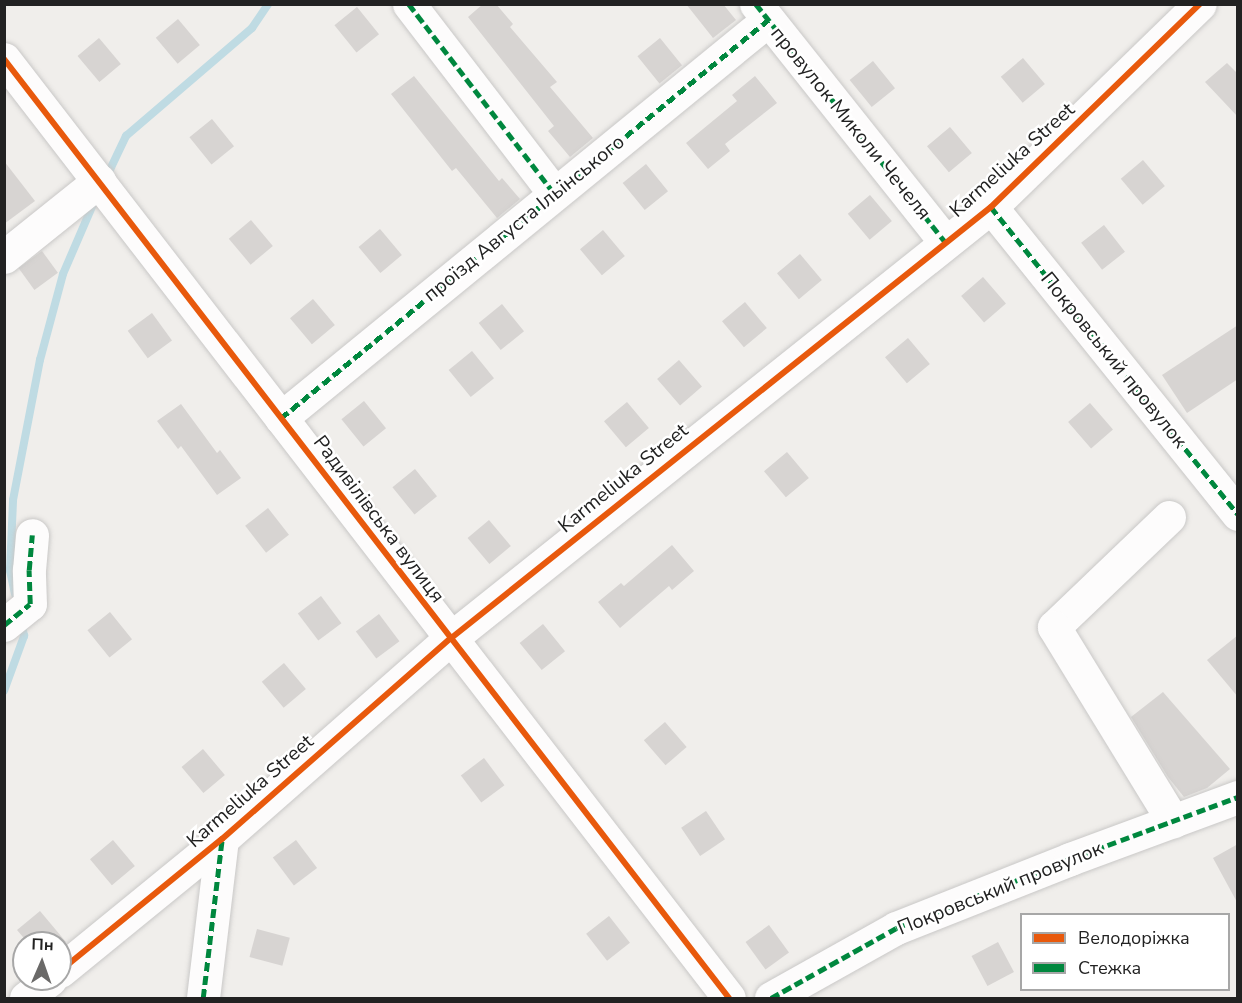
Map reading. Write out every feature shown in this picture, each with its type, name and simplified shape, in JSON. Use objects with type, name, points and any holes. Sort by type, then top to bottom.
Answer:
[{"type":"street","points":[[409,4],[554,194]]},
{"type":"street","name":"Karmeliuka Street","points":[[72,960],[222,839],[450,639],[991,207],[1200,4]]},
{"type":"street","name":"проїзд Августа Ільїнського","points":[[281,418],[554,194],[762,12]]},
{"type":"street","name":"провулок Миколи Чечеля","points":[[762,12],[945,242]]},
{"type":"street","name":"Радивілівська вулиця","points":[[4,59],[729,999]]},
{"type":"street","points":[[4,256],[99,181]]},
{"type":"street","name":"Покровський провулок","points":[[991,207],[1238,514]]},
{"type":"street","points":[[1169,517],[1054,627],[1173,821]]},
{"type":"street","points":[[4,625],[30,604],[29,570],[32,535]]},
{"type":"street","name":"Покровський провулок","points":[[771,999],[896,928],[1238,797]]},
{"type":"street","points":[[204,999],[222,839]]},
{"type":"building","points":[[483,4],[496,4],[513,24],[510,27],[557,82],[550,87],[593,138],[570,157],[548,131],[554,126],[468,17]]},
{"type":"building","points":[[686,4],[723,4],[736,20],[713,38]]},
{"type":"building","points":[[357,7],[379,34],[356,52],[334,25]]},
{"type":"building","points":[[178,19],[200,45],[178,64],[156,38]]},
{"type":"building","points":[[99,38],[121,64],[99,82],[78,56]]},
{"type":"building","points":[[660,38],[682,65],[659,83],[637,56]]},
{"type":"building","points":[[1023,58],[1045,84],[1023,103],[1001,77]]},
{"type":"building","points":[[873,61],[895,88],[872,107],[850,80]]},
{"type":"building","points":[[1227,63],[1238,74],[1238,117],[1205,82]]},
{"type":"building","points":[[414,76],[499,181],[502,178],[520,199],[497,218],[456,168],[452,171],[391,94]]},
{"type":"building","points":[[755,76],[777,103],[725,144],[730,151],[708,169],[686,143],[737,101],[732,95]]},
{"type":"building","points":[[212,119],[234,146],[211,164],[189,137]]},
{"type":"building","points":[[950,127],[972,153],[949,172],[927,146]]},
{"type":"building","points":[[1143,160],[1165,186],[1143,205],[1121,179]]},
{"type":"building","points":[[4,161],[35,201],[4,224]]},
{"type":"building","points":[[646,164],[668,191],[645,210],[623,183]]},
{"type":"building","points":[[870,195],[892,221],[870,240],[848,214]]},
{"type":"building","points":[[251,220],[273,246],[251,265],[229,239]]},
{"type":"building","points":[[1104,225],[1125,252],[1102,270],[1081,243]]},
{"type":"building","points":[[380,229],[402,255],[380,273],[359,247]]},
{"type":"building","points":[[603,230],[625,256],[602,275],[580,249]]},
{"type":"building","points":[[42,251],[58,273],[34,290],[19,268]]},
{"type":"building","points":[[800,254],[822,280],[799,299],[777,273]]},
{"type":"building","points":[[983,277],[1006,303],[984,322],[961,296]]},
{"type":"building","points":[[313,299],[335,325],[312,344],[290,318]]},
{"type":"building","points":[[745,302],[767,328],[744,347],[722,321]]},
{"type":"building","points":[[502,304],[524,331],[501,350],[479,323]]},
{"type":"building","points":[[152,313],[172,341],[148,358],[128,331]]},
{"type":"building","points":[[1238,325],[1238,379],[1187,413],[1162,375]]},
{"type":"building","points":[[908,338],[930,364],[907,383],[885,357]]},
{"type":"building","points":[[472,351],[494,378],[471,397],[449,370]]},
{"type":"building","points":[[679,360],[702,386],[680,405],[657,379]]},
{"type":"building","points":[[364,401],[386,428],[363,446],[341,419]]},
{"type":"building","points":[[627,402],[649,428],[626,447],[604,421]]},
{"type":"building","points":[[1090,403],[1113,429],[1091,448],[1068,422]]},
{"type":"building","points":[[181,404],[217,453],[220,450],[241,478],[217,495],[181,446],[178,449],[157,421]]},
{"type":"building","points":[[787,452],[809,478],[786,497],[764,471]]},
{"type":"building","points":[[415,469],[437,496],[414,514],[392,487]]},
{"type":"building","points":[[268,508],[289,535],[266,553],[245,526]]},
{"type":"building","points":[[489,520],[511,546],[489,564],[468,538]]},
{"type":"building","points":[[672,545],[694,571],[672,590],[669,586],[620,628],[598,602],[621,583],[624,586]]},
{"type":"building","points":[[321,596],[341,623],[318,641],[298,613]]},
{"type":"building","points":[[110,612],[132,639],[109,657],[87,630]]},
{"type":"building","points":[[379,614],[399,641],[376,659],[356,631]]},
{"type":"building","points":[[543,624],[565,651],[542,670],[520,643]]},
{"type":"building","points":[[1238,635],[1238,697],[1207,660]]},
{"type":"building","points":[[284,663],[306,689],[284,708],[262,682]]},
{"type":"building","points":[[1163,692],[1230,769],[1207,788],[1184,797],[1168,777],[1131,717]]},
{"type":"building","points":[[665,722],[687,747],[666,765],[644,740]]},
{"type":"building","points":[[203,749],[225,775],[203,793],[182,767]]},
{"type":"building","points":[[484,758],[504,785],[481,803],[461,775]]},
{"type":"building","points":[[706,811],[725,839],[700,856],[681,828]]},
{"type":"building","points":[[113,840],[135,866],[112,885],[90,859]]},
{"type":"building","points":[[296,840],[317,868],[294,885],[273,857]]},
{"type":"building","points":[[1238,844],[1238,904],[1213,858]]},
{"type":"building","points":[[40,911],[57,931],[18,931]]},
{"type":"building","points":[[609,916],[630,943],[607,961],[586,934]]},
{"type":"building","points":[[769,925],[789,953],[766,970],[746,942]]},
{"type":"building","points":[[257,929],[290,938],[282,966],[249,957]]},
{"type":"building","points":[[998,942],[1014,972],[987,986],[972,956]]},
{"type":"waterway","points":[[106,178],[126,136],[252,28],[268,4]]},
{"type":"waterway","points":[[15,594],[10,570],[13,500],[40,360],[63,274],[94,202]]},
{"type":"waterway","points":[[4,691],[24,636],[21,621]]},
{"type":"marked path","points":[[409,4],[554,193]]},
{"type":"marked path","points":[[756,4],[945,242]]},
{"type":"marked path","points":[[281,418],[768,20]]},
{"type":"marked path","points":[[991,207],[1238,514]]},
{"type":"marked path","points":[[4,625],[30,604],[29,570],[32,535]]},
{"type":"marked path","points":[[771,998],[896,928],[1070,859],[1238,797]]},
{"type":"marked path","points":[[203,998],[222,839]]},
{"type":"cycle path","points":[[72,961],[222,839],[450,639],[991,207],[1200,4]]},
{"type":"cycle path","points":[[4,59],[729,998]]}]
